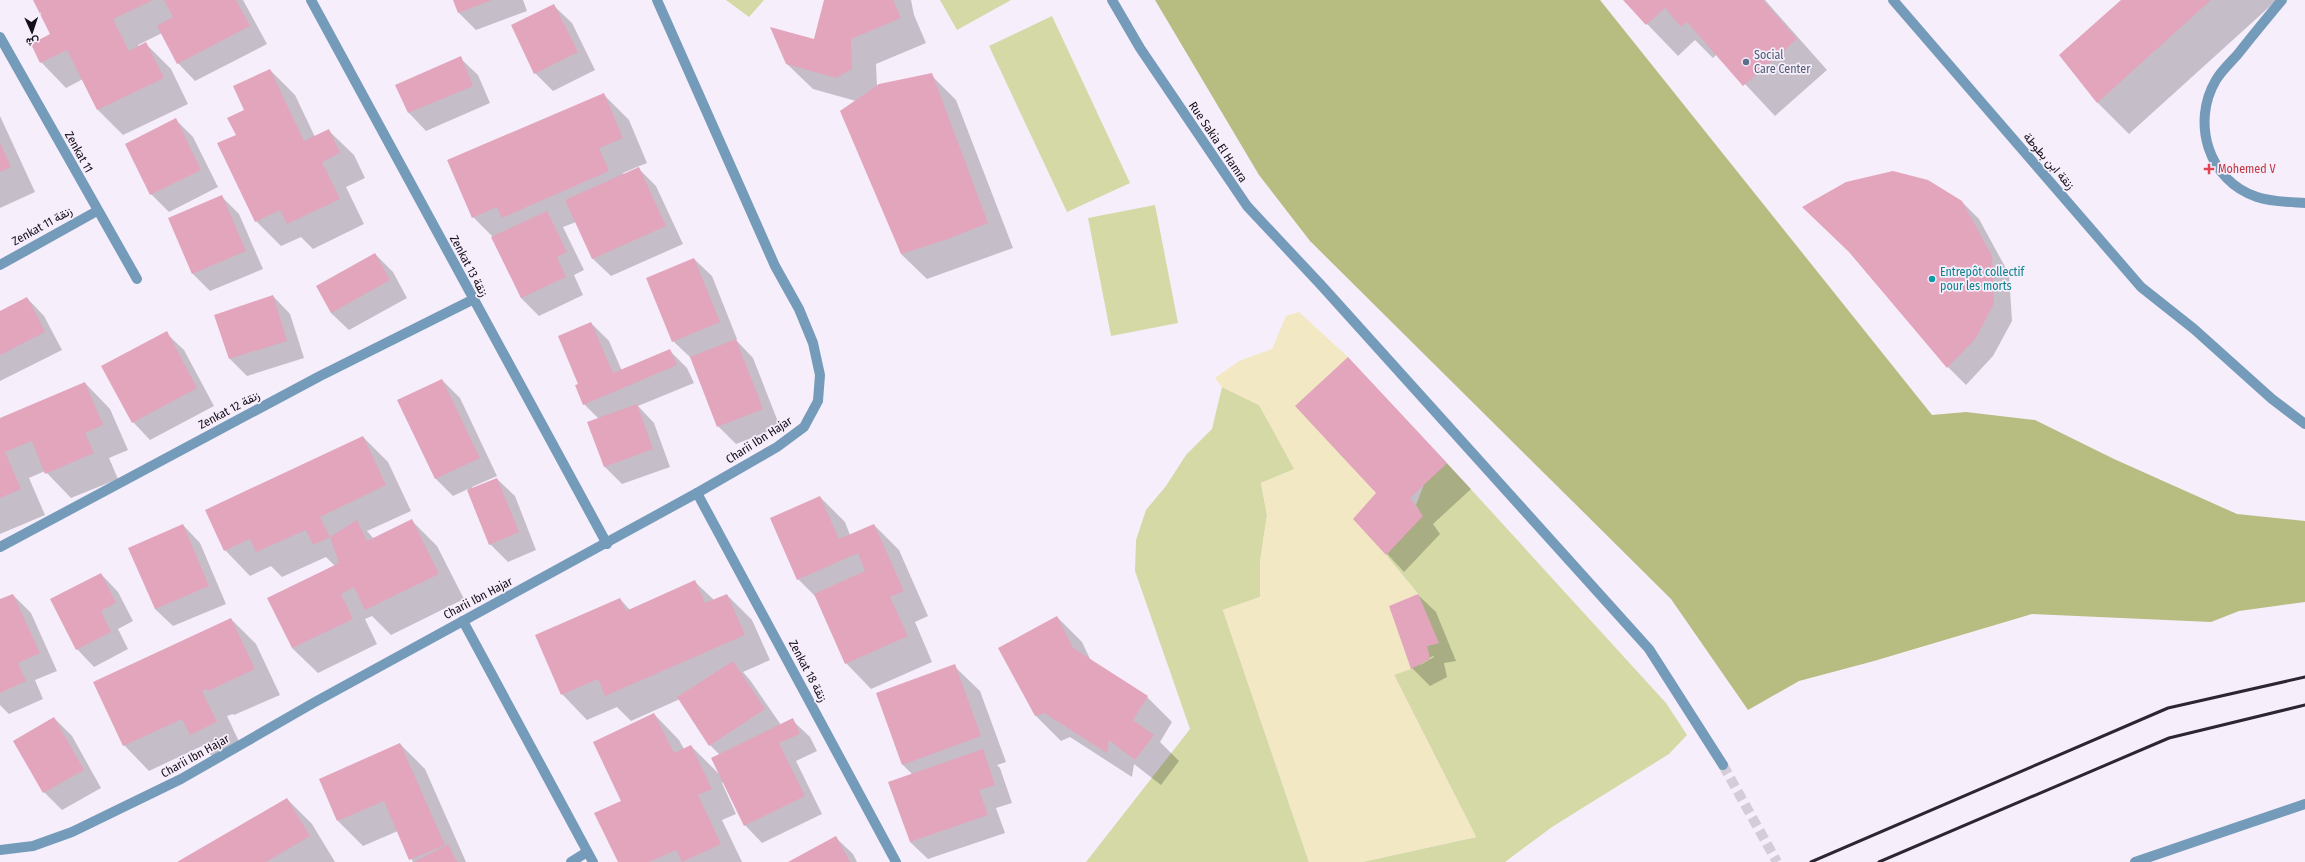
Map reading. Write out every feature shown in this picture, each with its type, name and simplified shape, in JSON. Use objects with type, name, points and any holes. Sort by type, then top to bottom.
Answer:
[{"type":"street","name":"Zenkat 13 زنقة","points":[[311,0],[472,300],[607,544]]},
{"type":"street","name":"Charii Ibn Hajar","points":[[0,850],[33,846],[72,832],[118,812],[181,779],[463,621],[607,544],[777,447],[804,427],[818,401],[820,375],[813,343],[799,309],[775,266],[657,0]]},
{"type":"street","name":"Rue Sakia El Hamra","points":[[1112,0],[1149,62],[1247,206],[1321,285],[1649,649],[1723,765]]},
{"type":"street","name":"زنقة ابن بطوطة","points":[[1893,0],[2141,287],[2194,329],[2272,399],[2305,424]]},
{"type":"street","points":[[2282,0],[2216,79],[2206,101],[2203,124],[2207,148],[2219,169],[2235,186],[2256,197],[2305,203]]},
{"type":"street","name":"Zenkat 11","points":[[0,36],[137,279]]},
{"type":"street","name":"Zenkat 11 زنقة","points":[[0,265],[97,210]]},
{"type":"street","name":"Zenkat 12 زنقة","points":[[0,547],[320,376],[472,300]]},
{"type":"street","name":"Zenkat 18 زنقة","points":[[697,493],[896,862]]},
{"type":"street","points":[[463,621],[593,862]]},
{"type":"street","points":[[2135,862],[2305,804]]},
{"type":"street","points":[[571,862],[588,852]]},
{"type":"green space","points":[[726,0],[764,0],[749,17]]},
{"type":"green space","points":[[940,0],[1011,0],[957,30]]},
{"type":"green space","points":[[1155,0],[1600,0],[1932,415],[1966,412],[2035,420],[2114,459],[2237,514],[2305,521],[2305,602],[2239,611],[2211,622],[2032,614],[1874,661],[1799,681],[1748,710],[1671,599],[1310,241],[1259,175]]},
{"type":"green space","points":[[1052,16],[1130,183],[1067,212],[989,46]]},
{"type":"green space","points":[[1155,205],[1178,323],[1111,336],[1088,218]]},
{"type":"green space","points":[[1222,387],[1259,405],[1295,469],[1261,483],[1267,515],[1260,562],[1260,597],[1223,610],[1309,862],[1086,862],[1190,729],[1135,571],[1136,540],[1146,510],[1166,486],[1186,455],[1212,429]]},
{"type":"green space","points":[[1447,463],[1666,703],[1687,735],[1669,754],[1552,827],[1505,862],[1362,862],[1476,837],[1394,675],[1429,659],[1427,646],[1438,643],[1418,594],[1386,555],[1422,516],[1416,505],[1424,484]]},
{"type":"sand","points":[[1299,312],[1348,357],[1296,406],[1376,493],[1386,555],[1418,594],[1389,606],[1411,669],[1394,675],[1476,837],[1362,862],[1309,862],[1223,610],[1260,597],[1260,562],[1267,515],[1261,483],[1294,469],[1259,405],[1222,387],[1215,378],[1239,361],[1272,349],[1286,316]]},
{"type":"building","points":[[33,0],[153,0],[113,19],[129,51],[146,42],[164,78],[97,110],[67,50],[40,63],[31,44],[50,34]]},
{"type":"building","points":[[164,0],[236,0],[250,26],[177,64],[157,26],[173,17]]},
{"type":"building","points":[[453,0],[492,0],[458,13]]},
{"type":"building","points":[[824,0],[893,0],[901,18],[851,39],[852,69],[836,78],[786,64],[770,27],[814,39]]},
{"type":"building","name":"Social Care Center","points":[[1623,0],[1763,0],[1797,39],[1743,86],[1687,22],[1681,27],[1665,8],[1646,25]]},
{"type":"building","points":[[2121,0],[2211,0],[2097,103],[2059,55]]},
{"type":"building","points":[[554,4],[578,52],[534,74],[511,25]]},
{"type":"building","points":[[461,56],[473,86],[408,113],[395,85]]},
{"type":"building","points":[[270,69],[304,141],[329,129],[340,153],[322,162],[340,199],[287,224],[280,210],[255,222],[217,143],[236,135],[227,118],[244,110],[233,86]]},
{"type":"building","points":[[932,73],[988,223],[945,240],[901,254],[840,111],[879,84]]},
{"type":"building","points":[[604,93],[623,138],[599,148],[609,171],[502,218],[497,207],[472,218],[447,160]]},
{"type":"building","points":[[176,118],[201,170],[150,195],[125,144]]},
{"type":"building","points":[[0,143],[11,167],[0,172]]},
{"type":"building","points":[[639,167],[666,226],[592,259],[565,200]]},
{"type":"building","name":"Entrepôt collectif pour les morts","points":[[1893,171],[1928,180],[1962,201],[1992,256],[1994,303],[1976,338],[1947,368],[1849,252],[1802,207],[1846,182]]},
{"type":"building","points":[[222,195],[246,251],[192,274],[168,218]]},
{"type":"building","points":[[547,211],[567,252],[557,257],[566,277],[521,298],[491,237]]},
{"type":"building","points":[[375,253],[390,280],[331,313],[316,286]]},
{"type":"building","points":[[694,258],[720,322],[672,342],[646,278]]},
{"type":"building","points":[[273,295],[287,341],[229,359],[214,315]]},
{"type":"building","points":[[27,297],[45,332],[0,355],[0,311]]},
{"type":"building","points":[[591,322],[613,373],[670,349],[677,365],[583,405],[575,385],[578,384],[558,336]]},
{"type":"building","points":[[167,331],[197,388],[132,423],[101,366]]},
{"type":"building","points":[[736,339],[763,409],[717,427],[690,357]]},
{"type":"building","points":[[1348,357],[1447,463],[1410,498],[1423,516],[1386,555],[1353,519],[1376,493],[1295,406]]},
{"type":"building","points":[[442,379],[480,458],[435,479],[397,400]]},
{"type":"building","points":[[85,382],[103,425],[85,433],[94,453],[45,474],[32,441],[5,452],[21,489],[0,498],[0,418]]},
{"type":"building","points":[[637,404],[653,449],[604,467],[587,422]]},
{"type":"building","points":[[363,436],[386,485],[320,517],[330,537],[313,545],[306,530],[256,552],[250,539],[224,551],[205,510]]},
{"type":"building","points":[[497,478],[519,532],[489,545],[467,490]]},
{"type":"building","points":[[820,496],[839,539],[874,524],[904,591],[890,597],[908,636],[845,664],[814,594],[865,571],[858,553],[797,580],[770,518]]},
{"type":"building","points":[[412,519],[439,574],[365,610],[354,587],[341,594],[353,619],[292,648],[267,598],[339,563],[330,537],[357,520],[367,541]]},
{"type":"building","points":[[183,524],[209,586],[155,609],[128,548]]},
{"type":"building","points":[[101,573],[116,603],[101,611],[111,632],[76,650],[50,599]]},
{"type":"building","points":[[695,580],[705,603],[727,594],[745,635],[605,696],[598,679],[561,695],[535,635],[620,598],[626,611]]},
{"type":"building","points":[[13,594],[40,653],[18,663],[26,681],[0,693],[0,599]]},
{"type":"building","points":[[1418,594],[1439,643],[1427,646],[1430,659],[1411,669],[1389,606]]},
{"type":"building","points":[[1057,616],[1073,648],[1148,696],[1133,720],[1154,735],[1135,760],[1109,740],[1107,753],[1044,713],[1035,716],[998,648]]},
{"type":"building","points":[[231,618],[255,669],[208,691],[207,689],[202,691],[217,722],[190,735],[182,719],[123,746],[93,682]]},
{"type":"building","points":[[733,661],[765,709],[709,746],[677,697]]},
{"type":"building","points":[[955,664],[981,736],[902,765],[876,693]]},
{"type":"building","points":[[654,713],[674,753],[691,745],[712,789],[698,795],[721,844],[682,862],[676,850],[649,862],[618,862],[594,813],[621,801],[593,742]]},
{"type":"building","points":[[54,717],[84,770],[43,793],[13,741]]},
{"type":"building","points":[[793,718],[800,734],[779,743],[805,796],[744,826],[711,758]]},
{"type":"building","points":[[400,743],[445,845],[409,860],[384,801],[337,821],[319,779]]},
{"type":"building","points":[[983,749],[995,785],[979,790],[988,815],[910,842],[888,782]]},
{"type":"building","points":[[287,798],[310,836],[266,862],[177,862]]},
{"type":"building","points":[[836,836],[850,862],[788,862]]},
{"type":"building","points":[[448,844],[457,862],[414,862],[445,846]]},
{"type":"tunnel","points":[[1723,765],[1777,862]]},
{"type":"railway","points":[[1811,862],[2168,708],[2305,677]]},
{"type":"railway","points":[[1879,862],[2169,738],[2305,705]]},
{"type":"place","name":"Social Care Center","points":[[1746,62]]},
{"type":"place","name":"Mohemed V","points":[[2209,169]]},
{"type":"place","name":"Entrepôt collectif pour les morts","points":[[1932,279]]}]
